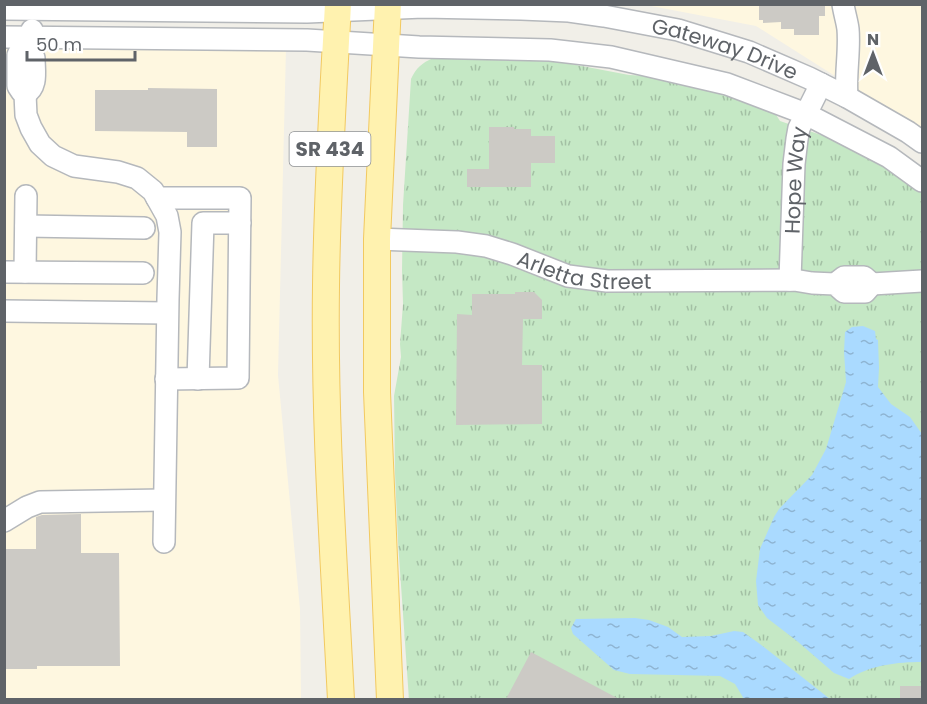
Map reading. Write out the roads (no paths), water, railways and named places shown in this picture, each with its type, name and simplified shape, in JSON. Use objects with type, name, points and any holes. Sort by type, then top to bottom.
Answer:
[{"type":"main road","name":"SR 434","points":[[388,7],[377,239],[377,392],[390,699]]},
{"type":"main road","name":"SR 434","points":[[338,8],[326,288],[329,461],[341,699]]},
{"type":"street","points":[[843,4],[848,28],[848,60],[845,80],[847,97]]},
{"type":"street","points":[[32,7],[28,44],[34,58],[34,83],[32,89],[25,94],[26,115],[40,144],[53,156],[74,166],[118,172],[137,178],[153,191],[167,216],[170,232],[164,542]]},
{"type":"street","name":"Gateway Drive","points":[[4,9],[32,7],[308,12],[338,8],[423,7],[569,11],[678,30],[749,52],[847,97],[909,132],[922,142]]},
{"type":"street","name":"Gateway Drive","points":[[4,37],[28,44],[307,40],[419,47],[542,49],[611,57],[727,84],[806,114],[889,157],[922,181]]},
{"type":"street","name":"Hope Way","points":[[792,280],[794,164],[799,128],[821,84]]},
{"type":"street","points":[[26,196],[26,226],[15,272],[143,273]]},
{"type":"street","points":[[157,198],[240,198],[238,378],[166,379]]},
{"type":"street","points":[[198,379],[203,223],[240,223]]},
{"type":"street","points":[[26,226],[144,228]]},
{"type":"street","name":"Arletta Street","points":[[377,239],[457,242],[486,246],[568,276],[607,281],[792,280],[836,284],[844,291],[865,291],[872,284],[922,281]]},
{"type":"street","points":[[4,312],[167,313]]},
{"type":"street","points":[[4,521],[40,502],[164,500]]},
{"type":"water","points":[[863,326],[875,331],[878,340],[878,387],[891,404],[910,417],[922,434],[922,662],[884,665],[866,670],[849,679],[834,673],[767,618],[758,605],[756,581],[760,549],[774,517],[812,475],[826,449],[846,382],[845,332],[852,327]]},
{"type":"water","points":[[635,618],[668,627],[682,637],[743,632],[830,699],[744,699],[735,684],[720,676],[630,674],[614,670],[573,634],[571,628],[576,619]]}]
